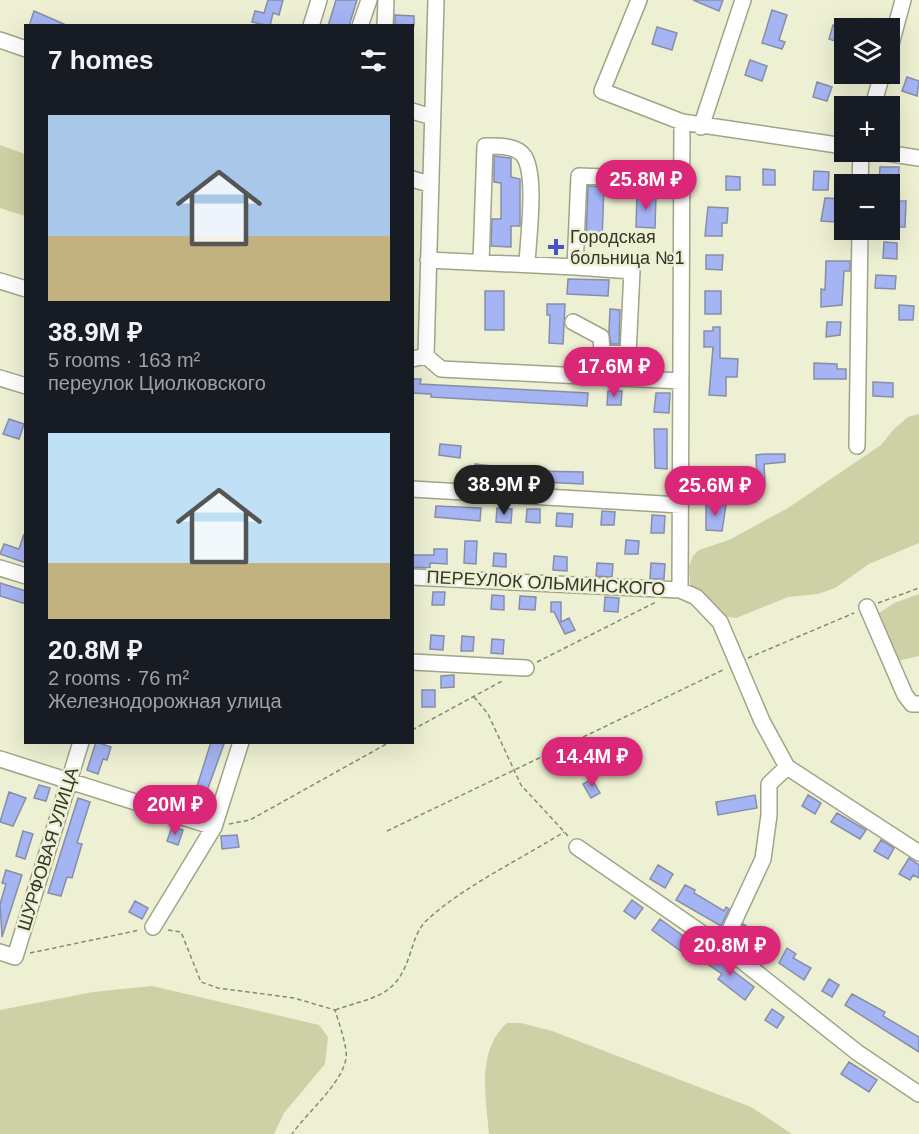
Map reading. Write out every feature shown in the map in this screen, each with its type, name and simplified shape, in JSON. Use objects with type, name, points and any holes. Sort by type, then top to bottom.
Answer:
[{"type":"street","points":[[312,24],[319,0]]},
{"type":"street","points":[[361,24],[369,0]]},
{"type":"street","points":[[386,24],[387,0]]},
{"type":"street","points":[[436,0],[428,260],[419,357],[441,369],[681,381]]},
{"type":"street","points":[[639,0],[602,91],[701,127],[834,145]]},
{"type":"street","points":[[701,127],[743,0]]},
{"type":"street","points":[[898,18],[903,0]]},
{"type":"street","points":[[0,40],[24,48]]},
{"type":"street","points":[[414,112],[432,117]]},
{"type":"street","points":[[682,122],[680,590],[707,607],[720,622],[762,720],[787,767],[919,853]]},
{"type":"street","points":[[481,262],[484,146],[506,146],[523,154],[530,170],[527,264]]},
{"type":"street","points":[[900,155],[919,158]]},
{"type":"street","points":[[575,267],[579,176],[605,177]]},
{"type":"street","points":[[414,180],[429,184]]},
{"type":"street","points":[[857,446],[860,240]]},
{"type":"street","points":[[428,260],[632,270],[628,354],[602,353],[601,337],[573,322]]},
{"type":"street","points":[[0,281],[24,288]]},
{"type":"street","points":[[0,378],[24,385]]},
{"type":"street","points":[[414,489],[680,505]]},
{"type":"street","points":[[0,568],[24,575]]},
{"type":"street","name":"ПЕРЕУЛОК ОЛЬМИНСКОГО","points":[[414,577],[680,590]]},
{"type":"street","points":[[867,607],[905,695],[912,704],[919,704]]},
{"type":"street","points":[[414,662],[526,668]]},
{"type":"street","name":"ШУРФОВАЯ УЛИЦА","points":[[8,955],[80,744]]},
{"type":"street","points":[[153,927],[214,827],[240,744]]},
{"type":"street","points":[[0,759],[214,827]]},
{"type":"street","points":[[723,947],[763,859],[769,815],[769,784],[772,778],[787,767]]},
{"type":"street","points":[[577,847],[723,947],[858,1053],[919,1094]]},
{"type":"path","points":[[387,831],[739,662],[867,607],[919,588]]},
{"type":"path","points":[[526,668],[659,600]]},
{"type":"path","points":[[414,729],[509,677]]},
{"type":"path","points":[[474,697],[488,714],[521,784],[577,847]]},
{"type":"path","points":[[214,827],[250,820],[386,744]]},
{"type":"path","points":[[8,955],[153,927],[182,932],[201,982],[218,988],[294,998],[335,1010],[389,992],[406,967],[419,929],[424,922],[444,906],[564,832]]},
{"type":"path","points":[[292,1134],[305,1114],[338,1081],[346,1053],[335,1010]]},
{"type":"green space","points":[[0,145],[24,154],[24,216],[0,208]]},
{"type":"green space","points":[[919,414],[919,543],[869,564],[835,588],[818,594],[788,597],[736,618],[723,616],[690,585],[689,566],[693,556],[699,550],[729,540],[788,508],[881,445],[908,417]]},
{"type":"green space","points":[[919,594],[919,656],[897,661],[878,614],[894,603]]},
{"type":"green space","points":[[152,986],[319,1025],[328,1037],[325,1064],[284,1113],[274,1134],[0,1134],[0,1010],[93,992]]},
{"type":"green space","points":[[507,1023],[521,1023],[552,1031],[751,1107],[792,1134],[489,1134],[485,1090],[487,1061],[497,1034]]},
{"type":"building","points":[[268,0],[283,0],[279,15],[273,13],[270,24],[252,22],[255,11],[264,13]]},
{"type":"building","points":[[336,0],[357,0],[350,24],[329,24]]},
{"type":"building","points":[[693,0],[723,0],[719,11]]},
{"type":"building","points":[[772,10],[787,15],[779,40],[785,42],[782,49],[762,43]]},
{"type":"building","points":[[34,11],[64,24],[30,24]]},
{"type":"building","points":[[395,15],[414,16],[414,24],[395,24]]},
{"type":"building","points":[[833,25],[834,41],[829,39]]},
{"type":"building","points":[[657,27],[677,33],[672,50],[652,44]]},
{"type":"building","points":[[750,60],[767,66],[762,81],[745,75]]},
{"type":"building","points":[[907,77],[919,81],[917,96],[902,91]]},
{"type":"building","points":[[817,82],[832,87],[827,101],[813,97]]},
{"type":"building","points":[[494,156],[511,158],[511,177],[520,179],[520,226],[511,226],[511,247],[491,246],[492,219],[501,219],[501,183],[494,182]]},
{"type":"building","points":[[880,167],[899,167],[899,174],[880,174]]},
{"type":"building","points":[[763,169],[775,170],[775,185],[763,185]]},
{"type":"building","points":[[814,171],[829,172],[828,190],[813,190]]},
{"type":"building","points":[[726,176],[740,177],[740,190],[726,190]]},
{"type":"building","points":[[588,186],[604,187],[602,240],[586,240]]},
{"type":"building","points":[[637,194],[656,195],[655,228],[636,227]]},
{"type":"building","points":[[825,198],[834,198],[834,222],[821,221]]},
{"type":"building","points":[[900,201],[906,201],[905,227],[900,227]]},
{"type":"building","points":[[708,207],[728,208],[727,223],[722,223],[722,236],[705,236]]},
{"type":"building","points":[[884,242],[897,243],[897,259],[883,258]]},
{"type":"building","points":[[706,255],[723,255],[722,270],[706,269]]},
{"type":"building","points":[[826,261],[850,261],[850,271],[844,271],[842,305],[821,307],[821,289],[825,290]]},
{"type":"building","points":[[876,275],[896,276],[895,289],[875,288]]},
{"type":"building","points":[[568,279],[609,280],[608,296],[567,294]]},
{"type":"building","points":[[485,291],[504,291],[504,330],[485,330]]},
{"type":"building","points":[[705,291],[721,291],[721,314],[705,314]]},
{"type":"building","points":[[547,304],[565,304],[563,344],[549,343],[550,315],[547,315]]},
{"type":"building","points":[[899,305],[914,306],[913,320],[899,320]]},
{"type":"building","points":[[610,309],[620,310],[619,344],[611,344]]},
{"type":"building","points":[[827,322],[841,322],[840,335],[826,337]]},
{"type":"building","points":[[713,327],[720,327],[720,358],[738,359],[737,377],[726,377],[726,396],[709,395],[713,347],[704,347],[704,331],[713,331]]},
{"type":"building","points":[[814,363],[837,364],[837,369],[846,369],[846,379],[814,379]]},
{"type":"building","points":[[414,379],[421,379],[420,384],[588,393],[587,406],[431,397],[431,394],[414,393]]},
{"type":"building","points":[[873,382],[893,383],[893,397],[873,396]]},
{"type":"building","points":[[608,391],[622,391],[621,405],[607,405]]},
{"type":"building","points":[[656,393],[670,393],[669,413],[654,412]]},
{"type":"building","points":[[9,419],[24,424],[19,439],[3,434]]},
{"type":"building","points":[[654,429],[667,429],[667,469],[655,468]]},
{"type":"building","points":[[440,444],[461,446],[460,458],[439,455]]},
{"type":"building","points":[[785,454],[785,462],[764,464],[765,483],[757,483],[756,455]]},
{"type":"building","points":[[475,464],[536,471],[583,472],[583,484],[474,479]]},
{"type":"building","points":[[706,505],[726,505],[722,531],[706,530]]},
{"type":"building","points":[[436,506],[481,508],[480,521],[435,517]]},
{"type":"building","points":[[497,508],[512,509],[511,523],[496,522]]},
{"type":"building","points":[[527,509],[540,509],[540,523],[526,522]]},
{"type":"building","points":[[602,511],[615,512],[614,525],[601,525]]},
{"type":"building","points":[[557,513],[573,514],[572,527],[556,526]]},
{"type":"building","points":[[652,515],[665,516],[664,533],[651,533]]},
{"type":"building","points":[[24,534],[24,562],[0,554],[4,544],[19,549]]},
{"type":"building","points":[[626,540],[639,541],[638,554],[625,554]]},
{"type":"building","points":[[465,541],[477,541],[476,564],[464,563]]},
{"type":"building","points":[[434,549],[447,549],[447,564],[430,563],[430,568],[414,567],[414,555],[434,555]]},
{"type":"building","points":[[494,553],[506,554],[506,567],[493,566]]},
{"type":"building","points":[[554,556],[567,557],[567,571],[553,570]]},
{"type":"building","points":[[597,563],[613,564],[612,577],[596,576]]},
{"type":"building","points":[[651,563],[665,564],[664,579],[650,579]]},
{"type":"building","points":[[0,583],[24,590],[24,603],[0,596]]},
{"type":"building","points":[[433,592],[445,592],[444,605],[432,605]]},
{"type":"building","points":[[492,595],[504,596],[504,610],[491,609]]},
{"type":"building","points":[[520,596],[536,597],[535,610],[519,609]]},
{"type":"building","points":[[605,597],[619,598],[618,612],[604,611]]},
{"type":"building","points":[[551,602],[561,602],[561,622],[569,618],[575,630],[565,634],[554,612],[551,612]]},
{"type":"building","points":[[431,635],[444,636],[443,650],[430,649]]},
{"type":"building","points":[[462,636],[474,637],[473,651],[461,651]]},
{"type":"building","points":[[492,639],[504,640],[503,654],[491,653]]},
{"type":"building","points":[[454,675],[454,687],[441,688],[441,676]]},
{"type":"building","points":[[422,690],[435,690],[435,707],[422,707]]},
{"type":"building","points":[[95,744],[111,747],[107,760],[103,759],[98,774],[87,770]]},
{"type":"building","points":[[210,744],[224,744],[204,799],[207,800],[204,809],[185,806],[189,794],[194,796]]},
{"type":"building","points":[[592,779],[600,793],[591,798],[583,784]]},
{"type":"building","points":[[39,785],[50,788],[46,801],[34,798]]},
{"type":"building","points":[[9,792],[26,798],[13,826],[0,822]]},
{"type":"building","points":[[755,795],[757,808],[718,815],[716,802]]},
{"type":"building","points":[[808,795],[821,803],[815,814],[802,806]]},
{"type":"building","points":[[78,798],[90,802],[77,843],[82,844],[72,878],[67,877],[61,896],[48,893]]},
{"type":"building","points":[[837,813],[866,830],[860,839],[831,822]]},
{"type":"building","points":[[172,827],[183,830],[178,845],[167,841]]},
{"type":"building","points":[[23,831],[33,834],[25,859],[16,856]]},
{"type":"building","points":[[237,835],[239,847],[222,849],[221,836]]},
{"type":"building","points":[[881,840],[894,848],[888,859],[874,851]]},
{"type":"building","points":[[909,858],[919,865],[919,878],[913,875],[910,880],[899,874]]},
{"type":"building","points":[[658,865],[673,874],[665,888],[650,879]]},
{"type":"building","points":[[6,870],[22,875],[2,937],[0,904],[6,884],[2,883]]},
{"type":"building","points":[[685,885],[724,911],[726,907],[729,909],[721,926],[676,900]]},
{"type":"building","points":[[632,900],[643,908],[635,919],[624,911]]},
{"type":"building","points":[[135,901],[148,908],[142,919],[129,912]]},
{"type":"building","points":[[660,919],[690,941],[682,952],[652,930]]},
{"type":"building","points":[[743,924],[756,932],[749,944],[737,937]]},
{"type":"building","points":[[787,948],[796,954],[793,958],[811,968],[804,980],[779,963]]},
{"type":"building","points":[[708,952],[754,987],[745,1000],[718,979],[722,974],[703,961]]},
{"type":"building","points":[[829,979],[839,985],[832,997],[822,991]]},
{"type":"building","points":[[852,994],[885,1012],[883,1016],[919,1037],[919,1052],[845,1005]]},
{"type":"building","points":[[772,1009],[784,1017],[777,1028],[765,1020]]},
{"type":"building","points":[[849,1062],[877,1080],[869,1092],[841,1074]]},
{"type":"place","name":"Городская больница №1","points":[[556,247]]}]
